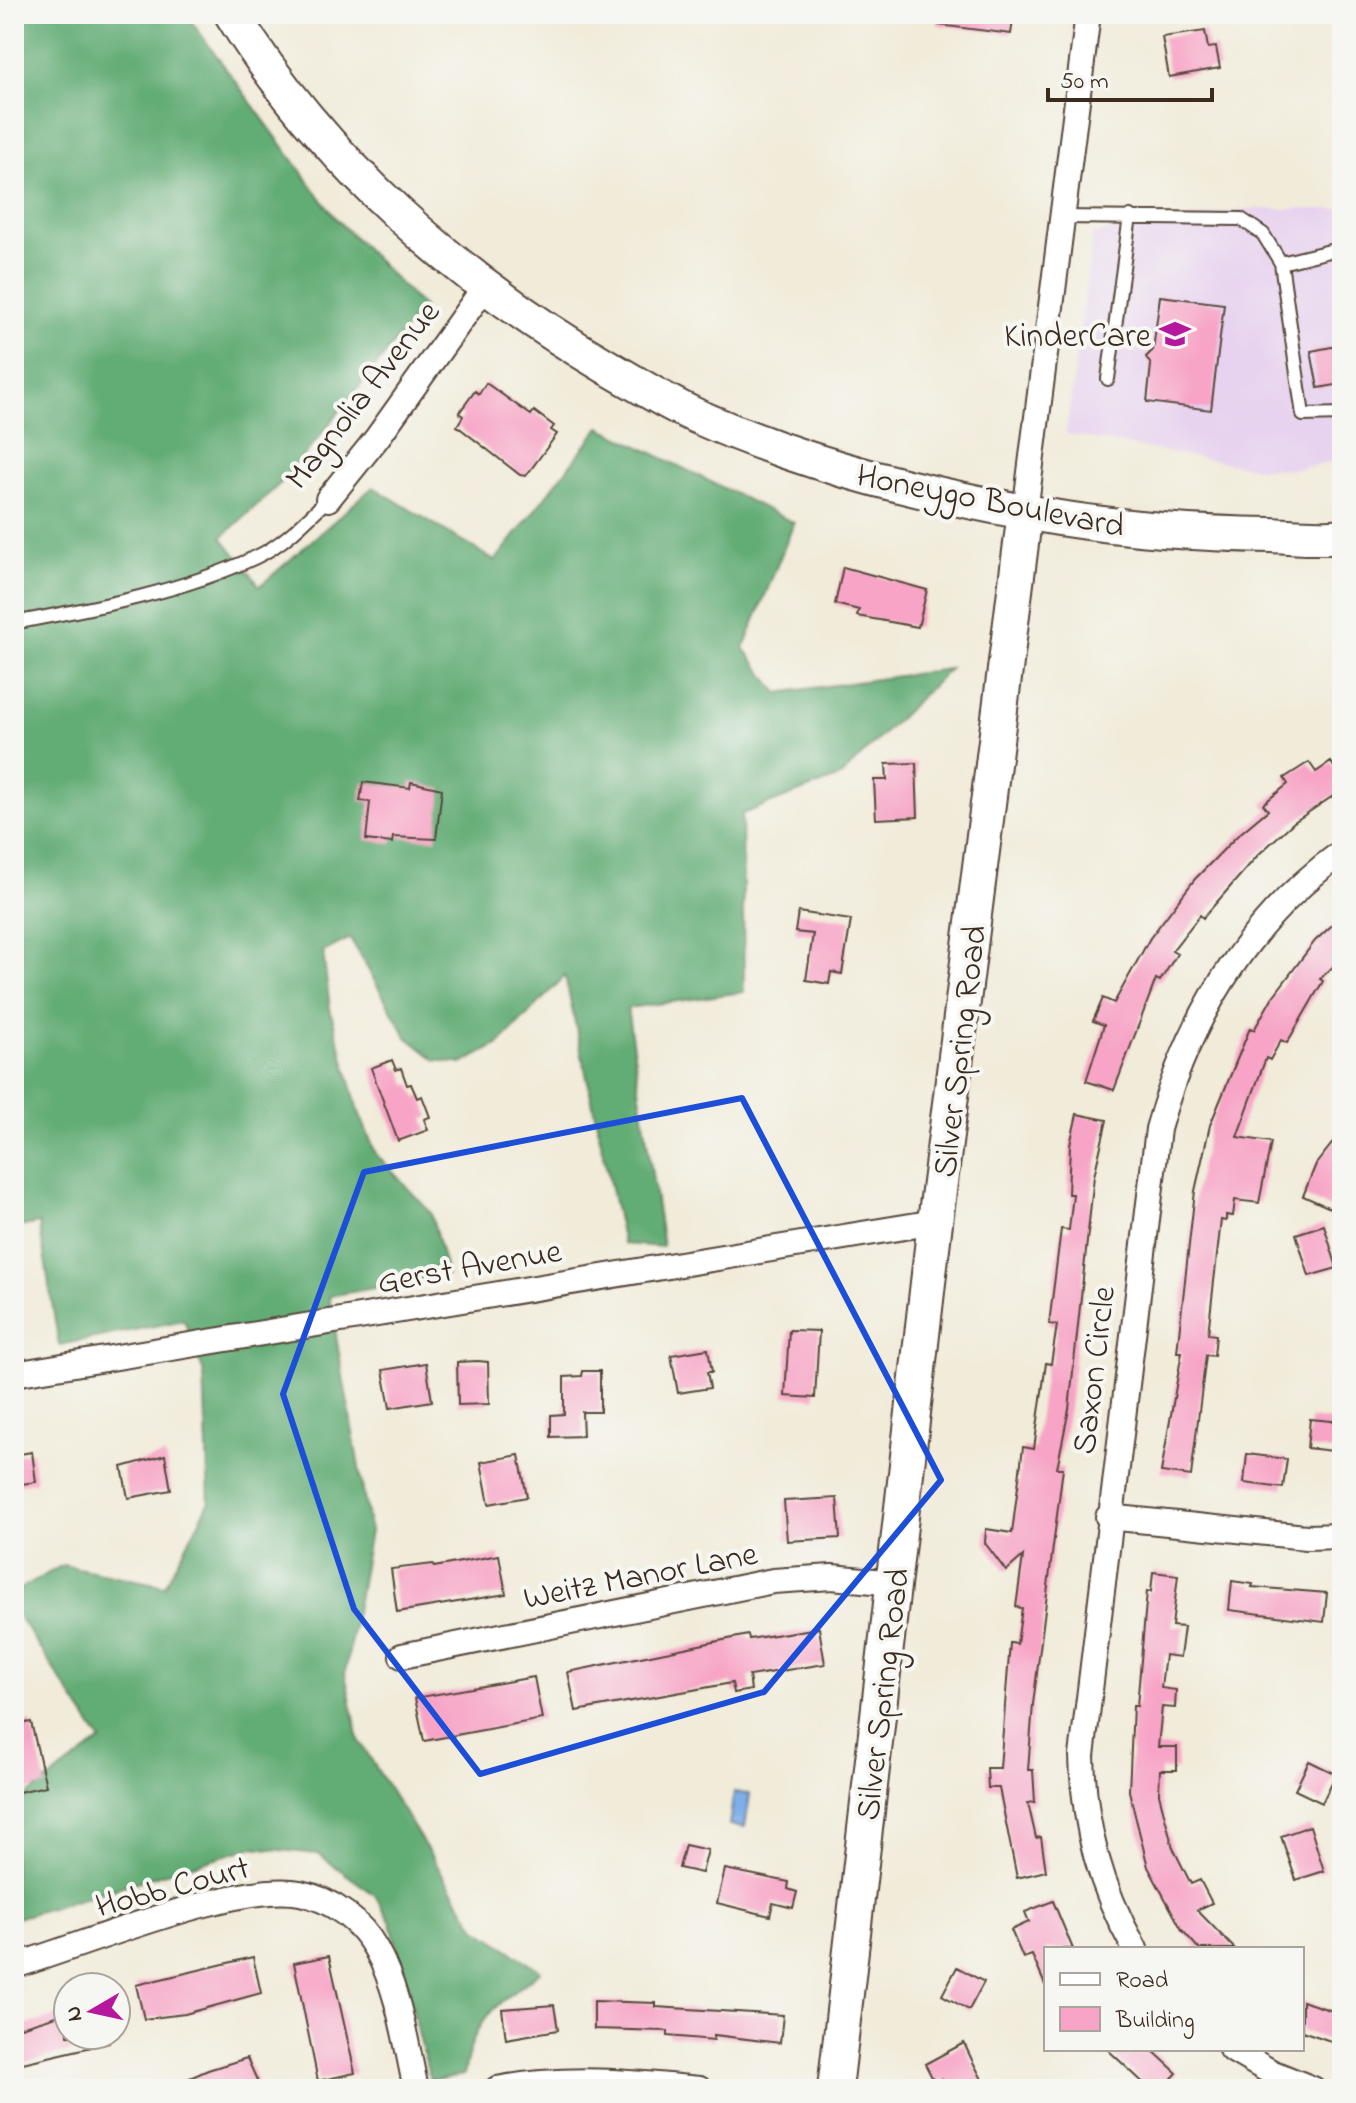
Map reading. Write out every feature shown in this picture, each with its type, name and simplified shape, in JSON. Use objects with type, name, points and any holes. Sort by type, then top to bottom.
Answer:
[{"type":"main road","name":"Honeygo Boulevard","points":[[232,14],[303,111],[376,193],[484,288],[553,335],[691,414],[760,442],[877,481],[1025,512],[1122,528],[1216,534],[1342,536]]},
{"type":"main road","name":"Silver Spring Road","points":[[835,2089],[935,1222],[1025,512]]},
{"type":"street","name":"Silver Spring Road","points":[[1025,512],[1088,14]]},
{"type":"street","name":"Magnolia Avenue","points":[[328,499],[377,438],[484,288]]},
{"type":"street","name":"Saxon Circle","points":[[1134,1947],[1101,1881],[1083,1800],[1084,1725],[1151,1169],[1169,1088],[1187,1043],[1230,966],[1285,902],[1342,852]]},
{"type":"street","name":"Gerst Avenue","points":[[14,1374],[935,1222]]},
{"type":"street","points":[[1108,1517],[1306,1537],[1342,1536]]},
{"type":"street","name":"Weitz Manor Lane","points":[[402,1656],[773,1581],[832,1577],[894,1583]]},
{"type":"street","name":"Hobb Court","points":[[14,1966],[220,1901],[258,1893],[301,1894],[348,1916],[364,1930],[377,1951],[390,1982],[416,2089]]},
{"type":"street","points":[[1234,2051],[1271,2072],[1313,2089]]},
{"type":"street","points":[[497,2089],[549,2080],[598,2080],[699,2089]]},
{"type":"lane","points":[[1108,379],[1130,216]]},
{"type":"lane","points":[[1062,217],[1241,219],[1263,234],[1281,263],[1303,415],[1342,414]]},
{"type":"lane","points":[[1281,263],[1342,248]]},
{"type":"lane","name":"Magnolia Avenue","points":[[14,623],[98,606],[209,575],[259,556],[297,528],[328,499]]},
{"type":"highlighted area","points":[[742,1098],[941,1480],[764,1692],[480,1774],[354,1609],[283,1394],[364,1172]]},
{"type":"shaded area","name":"KinderCare","points":[[1248,209],[1342,209],[1342,461],[1295,469],[1258,468],[1066,434],[1093,234]]},
{"type":"green space","points":[[14,14],[186,14],[337,220],[423,307],[286,478],[222,537],[260,586],[373,487],[495,561],[600,427],[794,523],[744,648],[778,693],[949,669],[840,777],[742,814],[744,992],[627,1008],[663,1247],[623,1244],[565,976],[499,1044],[462,1064],[436,1060],[407,1037],[350,938],[323,952],[330,1009],[358,1110],[376,1154],[431,1213],[447,1275],[329,1296],[370,1531],[345,1674],[359,1740],[476,1928],[541,1971],[489,2013],[474,2038],[464,2075],[430,2080],[391,1923],[375,1895],[318,1854],[252,1847],[14,1919],[14,1805],[101,1741],[14,1609],[14,1592],[63,1565],[165,1586],[209,1503],[204,1373],[184,1320],[59,1345],[39,1223],[14,1228]]},
{"type":"water","points":[[734,1792],[750,1794],[745,1827],[729,1825]]},
{"type":"building","points":[[939,14],[1014,14],[1011,34],[938,25]]},
{"type":"building","points":[[1205,31],[1208,48],[1216,47],[1220,68],[1169,77],[1162,37]]},
{"type":"building","points":[[1160,296],[1224,304],[1211,410],[1147,402],[1151,365],[1146,357],[1153,350]]},
{"type":"building","points":[[1342,345],[1342,384],[1318,388],[1311,351]]},
{"type":"building","points":[[486,383],[531,415],[534,411],[554,426],[551,430],[557,434],[526,476],[520,475],[457,426],[463,416],[459,413],[475,391],[479,394]]},
{"type":"building","points":[[843,567],[927,590],[918,627],[857,616],[859,610],[835,604]]},
{"type":"building","points":[[1309,762],[1316,772],[1331,762],[1342,780],[1342,790],[1294,822],[1258,855],[1203,918],[1200,915],[1172,951],[1177,954],[1160,981],[1156,979],[1114,1090],[1086,1081],[1104,1025],[1093,1021],[1103,998],[1114,1003],[1150,938],[1195,879],[1268,810],[1263,804],[1288,784],[1284,778]]},
{"type":"building","points":[[916,763],[918,817],[876,819],[874,780],[887,780],[886,764]]},
{"type":"building","points":[[363,782],[410,788],[411,782],[442,789],[436,839],[393,837],[392,843],[366,840],[370,802],[360,801]]},
{"type":"building","points":[[798,912],[851,920],[842,974],[831,972],[829,984],[806,980],[813,934],[795,932]]},
{"type":"building","points":[[1342,916],[1342,958],[1320,979],[1323,981],[1287,1043],[1281,1040],[1270,1060],[1266,1058],[1237,1137],[1271,1142],[1259,1203],[1235,1200],[1233,1216],[1226,1215],[1226,1221],[1221,1220],[1208,1334],[1216,1335],[1214,1356],[1206,1355],[1191,1476],[1161,1472],[1182,1352],[1177,1352],[1195,1191],[1210,1125],[1250,1028],[1254,1030],[1272,998],[1315,941]]},
{"type":"building","points":[[392,1060],[396,1070],[401,1068],[407,1085],[411,1084],[417,1098],[422,1096],[430,1117],[424,1119],[428,1130],[398,1141],[371,1068]]},
{"type":"building","points":[[1077,1114],[1107,1120],[1094,1176],[1069,1409],[1057,1468],[1063,1468],[1033,1704],[1028,1770],[1033,1770],[1035,1802],[1028,1803],[1036,1838],[1041,1837],[1046,1871],[1017,1878],[999,1788],[988,1788],[987,1768],[1000,1768],[1010,1643],[1017,1644],[1022,1608],[1016,1607],[1023,1556],[1006,1571],[985,1543],[986,1529],[1012,1533],[1023,1447],[1034,1449],[1046,1363],[1051,1364],[1057,1325],[1049,1324],[1061,1229],[1069,1230],[1073,1194],[1068,1194],[1070,1145]]},
{"type":"building","points":[[1342,1131],[1342,1180],[1330,1208],[1303,1196],[1316,1164]]},
{"type":"building","points":[[1324,1225],[1337,1268],[1309,1276],[1296,1234]]},
{"type":"building","points":[[789,1330],[819,1331],[815,1398],[785,1396]]},
{"type":"building","points":[[708,1349],[712,1372],[707,1372],[710,1388],[678,1393],[671,1355]]},
{"type":"building","points":[[457,1362],[488,1362],[489,1404],[458,1405]]},
{"type":"building","points":[[426,1363],[432,1401],[390,1408],[383,1370]]},
{"type":"building","points":[[583,1371],[600,1371],[600,1412],[582,1412],[583,1436],[551,1437],[551,1415],[564,1414],[564,1377],[582,1376]]},
{"type":"building","points":[[1310,1419],[1342,1422],[1342,1452],[1307,1448]]},
{"type":"building","points":[[32,1452],[36,1482],[14,1485],[14,1455]]},
{"type":"building","points":[[1247,1454],[1287,1459],[1283,1488],[1244,1483]]},
{"type":"building","points":[[165,1455],[171,1490],[128,1498],[122,1467]]},
{"type":"building","points":[[519,1455],[527,1497],[489,1504],[481,1462]]},
{"type":"building","points":[[837,1498],[840,1538],[787,1541],[784,1501]]},
{"type":"building","points":[[499,1555],[506,1594],[397,1612],[391,1569],[433,1564],[434,1567]]},
{"type":"building","points":[[1153,1572],[1178,1575],[1172,1626],[1184,1627],[1180,1657],[1165,1655],[1161,1688],[1176,1690],[1175,1708],[1162,1707],[1158,1747],[1177,1747],[1177,1770],[1160,1770],[1159,1794],[1173,1848],[1191,1884],[1200,1880],[1212,1903],[1197,1910],[1233,1947],[1197,1947],[1182,1930],[1148,1867],[1129,1791],[1133,1706],[1137,1706],[1147,1591],[1151,1592]]},
{"type":"building","points":[[1232,1581],[1253,1584],[1252,1587],[1327,1593],[1324,1622],[1229,1610]]},
{"type":"building","points":[[819,1628],[825,1664],[749,1676],[751,1690],[734,1693],[732,1683],[576,1711],[568,1672],[748,1635],[749,1639]]},
{"type":"building","points":[[534,1677],[542,1719],[424,1741],[415,1698]]},
{"type":"building","points":[[31,1722],[46,1786],[14,1793],[14,1725]]},
{"type":"building","points":[[1309,1761],[1336,1774],[1322,1803],[1295,1790]]},
{"type":"building","points":[[1310,1826],[1324,1871],[1296,1880],[1281,1836]]},
{"type":"building","points":[[685,1845],[708,1850],[702,1873],[679,1868]]},
{"type":"building","points":[[725,1869],[789,1882],[788,1889],[797,1892],[793,1908],[773,1903],[770,1916],[717,1903]]},
{"type":"building","points":[[1053,1901],[1072,1947],[1044,1947],[1044,1982],[1032,1955],[1023,1958],[1011,1930],[1029,1922],[1025,1912]]},
{"type":"building","points":[[329,1956],[355,2073],[318,2081],[294,1963]]},
{"type":"building","points":[[253,1957],[261,1993],[185,2014],[144,2019],[136,1985]]},
{"type":"building","points":[[957,1967],[984,1982],[969,2010],[942,1995]]},
{"type":"building","points":[[594,2001],[656,2003],[656,2007],[783,2015],[780,2043],[714,2035],[714,2040],[668,2036],[668,2031],[594,2029]]},
{"type":"building","points":[[1304,2002],[1342,2014],[1342,2045],[1304,2032]]},
{"type":"building","points":[[554,2005],[558,2030],[506,2039],[502,2009]]},
{"type":"building","points":[[52,2017],[52,2051],[74,2051],[14,2065],[14,2029]]},
{"type":"building","points":[[964,2043],[987,2089],[947,2089],[942,2079],[935,2083],[925,2064]]},
{"type":"building","points":[[1109,2051],[1153,2051],[1177,2073],[1162,2089],[1150,2089]]},
{"type":"building","points":[[247,2058],[261,2089],[165,2089],[208,2070]]},
{"type":"place","name":"KinderCare","points":[[1175,334]]}]
